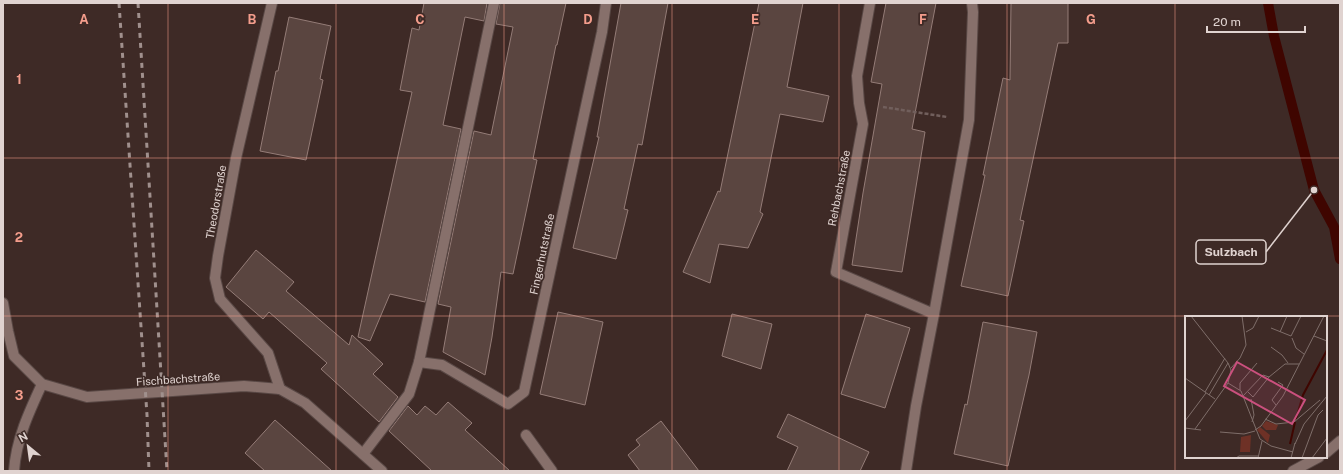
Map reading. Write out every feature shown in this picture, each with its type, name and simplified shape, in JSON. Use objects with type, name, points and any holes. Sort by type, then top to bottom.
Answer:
[{"type":"street","name":"Theodorstraße","points":[[272,3],[236,158],[215,278],[220,299],[268,353],[280,389]]},
{"type":"street","points":[[363,454],[409,394],[419,362],[494,3]]},
{"type":"street","name":"Fingerhutstraße","points":[[419,362],[442,365],[508,404],[524,392],[602,32],[606,3]]},
{"type":"street","name":"Rehbachstraße","points":[[870,3],[857,76],[859,103],[863,124],[836,272],[934,314]]},
{"type":"street","points":[[906,471],[916,406],[969,120],[973,12],[972,3]]},
{"type":"street","name":"Fischbachstraße","points":[[3,303],[14,356],[42,384],[87,397],[244,386],[280,389],[305,403],[382,471]]},
{"type":"street","points":[[14,471],[15,456],[26,419],[42,384]]},
{"type":"street","points":[[526,435],[552,471]]},
{"type":"street","points":[[1327,452],[1340,441]]},
{"type":"street","points":[[1293,471],[1318,458]]},
{"type":"path","points":[[859,103],[969,120]]},
{"type":"building","points":[[424,3],[487,3],[484,21],[465,17],[443,125],[461,129],[425,302],[390,294],[370,341],[358,337],[412,92],[400,90],[412,28],[419,30]]},
{"type":"building","points":[[500,3],[566,3],[533,159],[537,160],[513,274],[501,272],[485,375],[443,352],[451,307],[438,304],[474,131],[491,135],[513,27],[496,24]]},
{"type":"building","points":[[621,3],[668,3],[642,145],[638,144],[624,209],[628,210],[616,259],[573,248],[599,137],[597,137]]},
{"type":"building","points":[[759,3],[803,3],[787,87],[829,96],[823,122],[780,114],[760,212],[763,214],[748,248],[719,244],[710,283],[683,272],[718,191],[720,192]]},
{"type":"building","points":[[886,3],[936,3],[912,129],[925,132],[902,272],[852,265],[882,84],[871,82]]},
{"type":"building","points":[[1011,3],[1068,3],[1068,43],[1058,43],[1020,220],[1024,221],[1008,296],[961,286],[985,175],[983,175],[1003,78],[1010,80]]},
{"type":"building","points":[[289,17],[331,26],[320,79],[323,80],[306,160],[260,151],[276,71],[278,71]]},
{"type":"building","points":[[256,250],[294,282],[286,291],[349,345],[352,335],[383,364],[373,374],[398,397],[379,422],[321,369],[327,363],[269,312],[263,319],[226,287]]},
{"type":"building","points":[[558,312],[603,322],[585,405],[540,394]]},
{"type":"building","points":[[732,314],[772,324],[761,369],[722,356]]},
{"type":"building","points":[[866,314],[910,328],[885,408],[841,394]]},
{"type":"building","points":[[983,322],[1037,332],[1029,375],[1008,466],[954,454],[965,404],[967,405]]},
{"type":"building","points":[[448,402],[472,423],[465,430],[510,471],[432,471],[389,431],[408,406],[417,415],[425,406],[436,415]]},
{"type":"building","points":[[788,414],[869,452],[860,471],[787,471],[798,447],[777,437]]},
{"type":"building","points":[[275,420],[332,471],[265,471],[245,453]]},
{"type":"building","points":[[661,421],[699,471],[640,471],[628,455],[640,445],[636,440]]},
{"type":"waterway","points":[[1268,3],[1274,36],[1314,190],[1334,227],[1340,259]]},
{"type":"railway","points":[[119,3],[147,415],[149,471]]},
{"type":"railway","points":[[138,3],[167,471]]},
{"type":"place","name":"Sulzbach","points":[[1314,190]]}]
